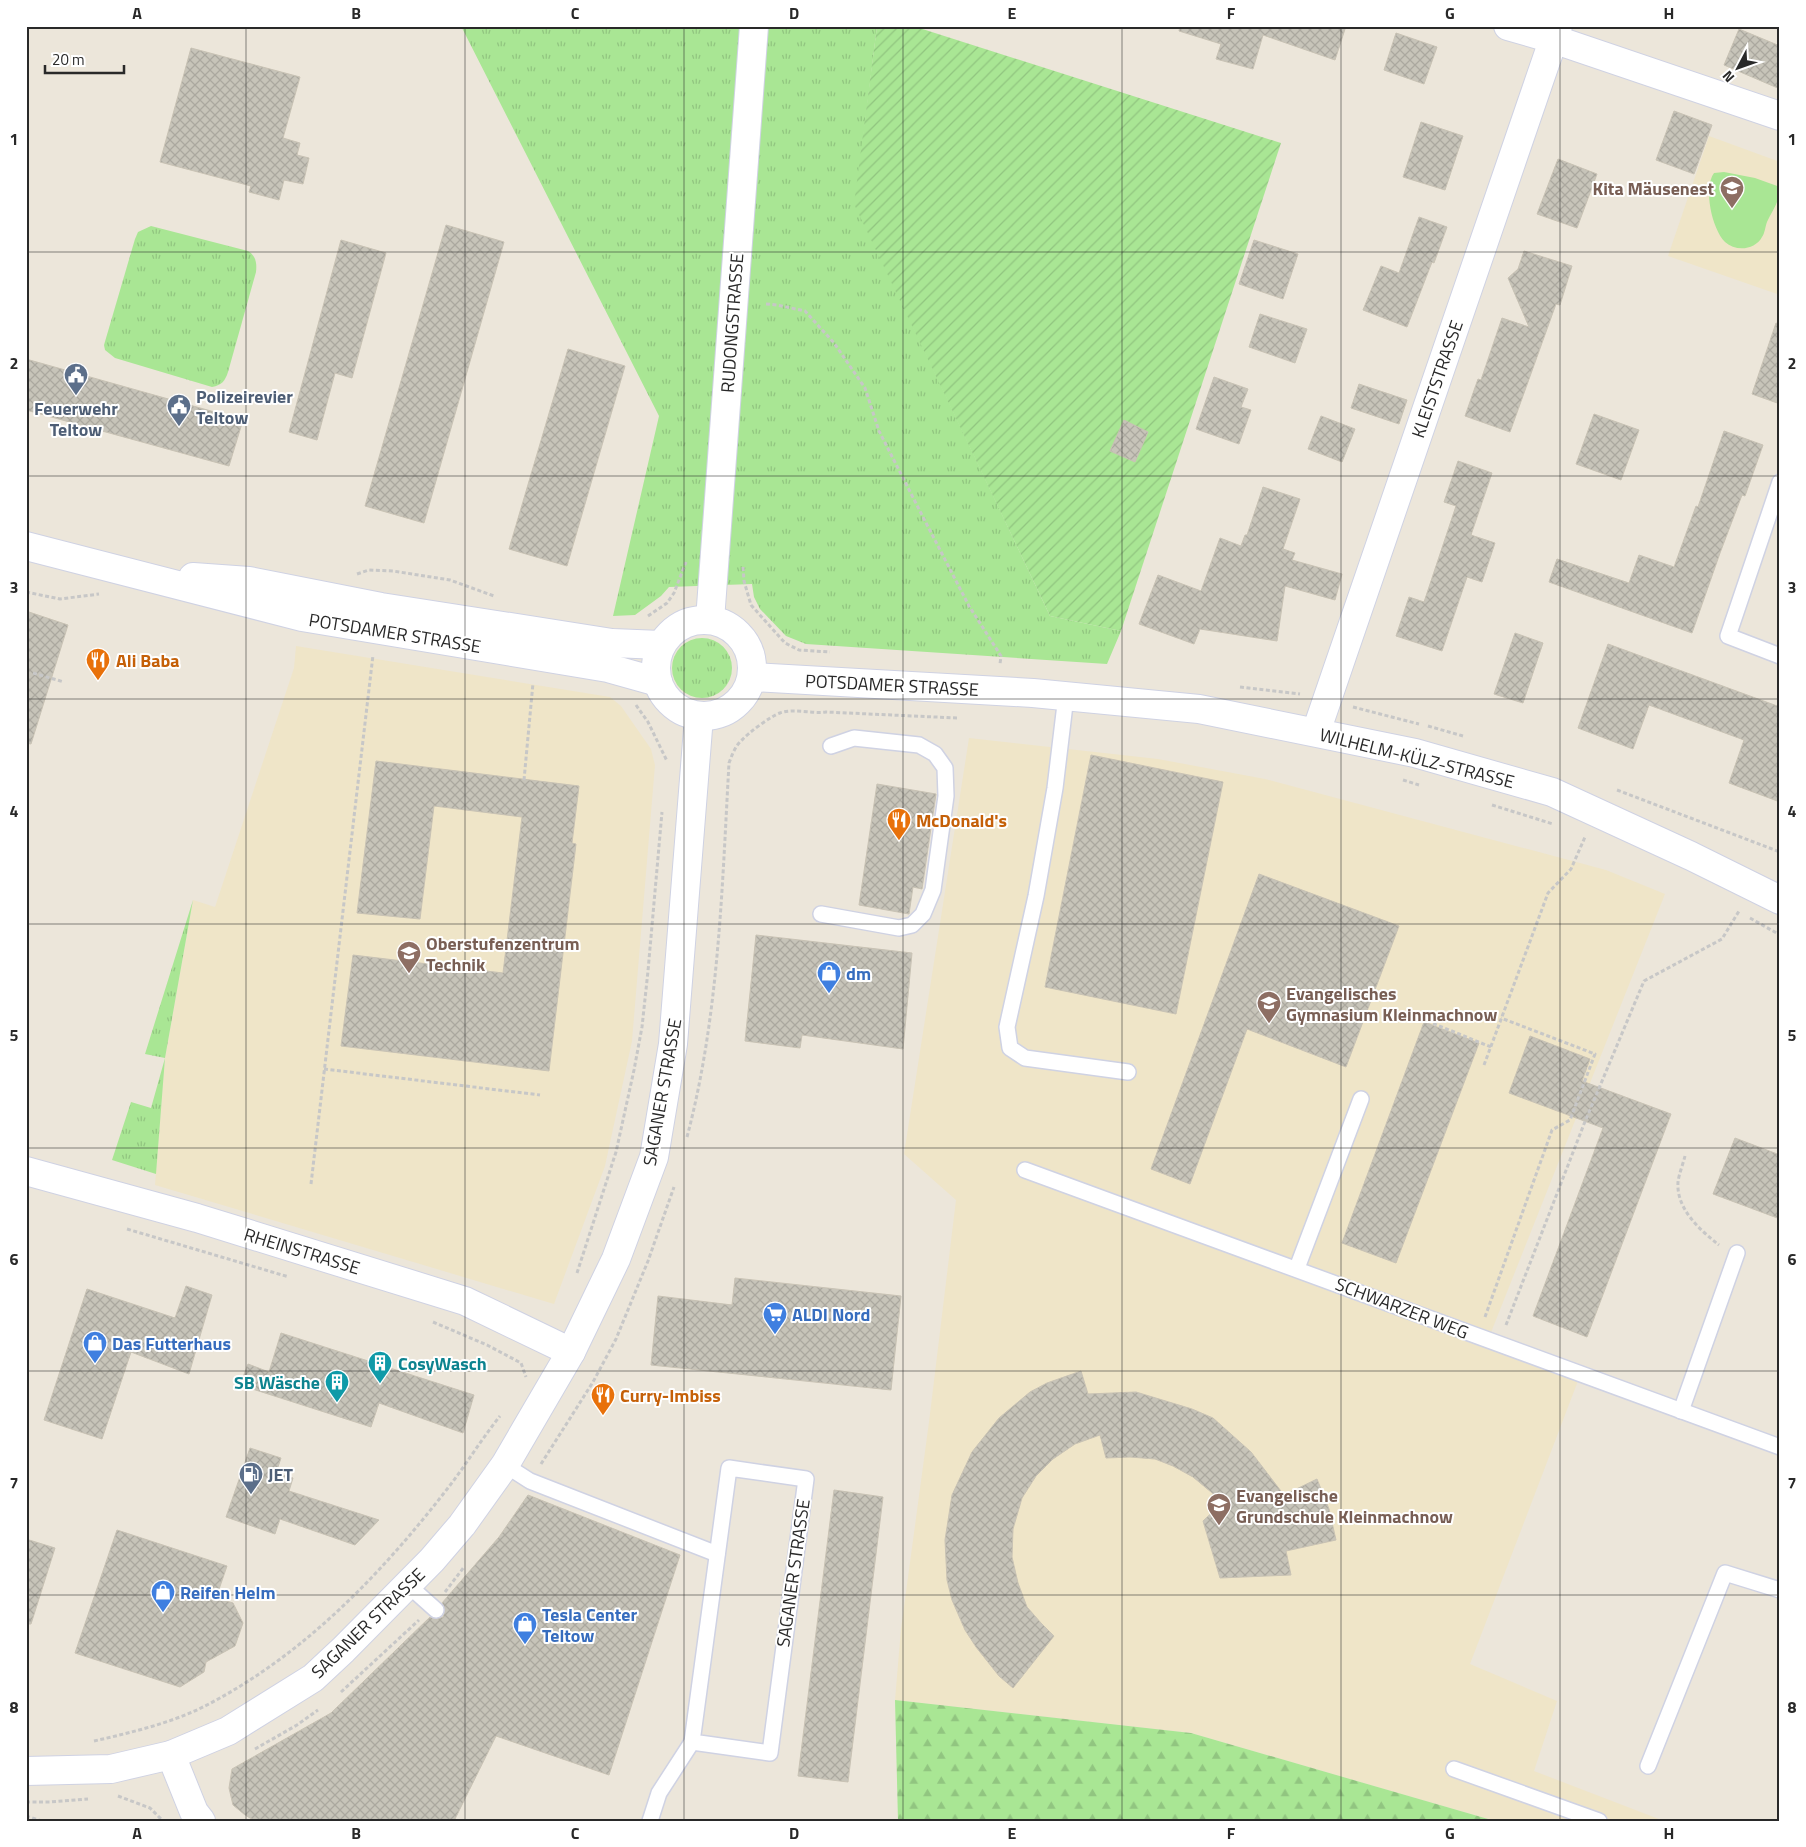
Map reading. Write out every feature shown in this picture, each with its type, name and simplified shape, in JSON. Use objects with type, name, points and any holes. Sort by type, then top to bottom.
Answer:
[{"type":"street","name":"RUDONGSTRASSE","points":[[710,620],[754,26]]},
{"type":"street","points":[[1508,26],[1556,33],[1780,116]]},
{"type":"street","name":"KLEISTSTRASSE","points":[[1316,732],[1556,33]]},
{"type":"street","name":"POTSDAMER STRASSE","points":[[26,546],[276,612],[608,668],[658,682]]},
{"type":"street","name":"POTSDAMER STRASSE","points":[[134,574],[250,581],[381,607],[612,643],[661,645]]},
{"type":"street","points":[[694,620],[710,620],[728,626],[745,643],[751,656],[752,677],[744,693],[733,707],[722,712],[699,716],[685,712],[673,705],[664,695],[658,682],[656,670],[657,657],[661,645],[681,625],[694,620]]},
{"type":"street","name":"POTSDAMER STRASSE","points":[[752,677],[1033,693]]},
{"type":"street","name":"WILHELM-KÜLZ-STRASSE","points":[[1033,693],[1199,710],[1415,753],[1552,792],[1691,856],[1780,900]]},
{"type":"street","name":"SAGANER STRASSE","points":[[26,1770],[111,1768],[171,1755],[228,1731],[313,1678],[432,1560],[462,1525],[506,1465],[571,1352],[616,1259],[654,1157],[674,1044],[699,716]]},
{"type":"street","name":"RHEINSTRASSE","points":[[26,1170],[197,1218],[465,1301],[571,1352]]},
{"type":"street","points":[[171,1755],[194,1812],[201,1821]]},
{"type":"lane","points":[[1780,482],[1728,636],[1780,656]]},
{"type":"lane","points":[[1066,696],[1055,788],[1036,896],[1007,1027],[1010,1048],[1025,1058],[1128,1072]]},
{"type":"lane","points":[[820,914],[899,928],[912,925],[923,914],[933,890],[946,796],[945,768],[935,754],[919,745],[854,738],[831,746]]},
{"type":"lane","points":[[1297,1268],[1361,1099]]},
{"type":"lane","name":"SCHWARZER WEG","points":[[1025,1170],[1780,1446]]},
{"type":"lane","points":[[1681,1411],[1737,1253]]},
{"type":"lane","points":[[506,1465],[530,1480],[717,1554]]},
{"type":"lane","name":"SAGANER STRASSE","points":[[650,1821],[659,1793],[692,1742],[729,1468],[806,1478],[770,1753],[692,1742]]},
{"type":"lane","points":[[1648,1766],[1724,1573],[1780,1590]]},
{"type":"lane","points":[[408,1585],[436,1610]]},
{"type":"lane","points":[[1454,1769],[1599,1821]]},
{"type":"path","points":[[766,304],[805,311],[834,343],[865,388],[879,431],[922,517],[969,606],[1001,656],[994,690]]},
{"type":"path","points":[[647,617],[667,603],[674,592],[680,576]]},
{"type":"path","points":[[744,581],[751,605],[784,643],[799,650]]},
{"type":"path","points":[[311,1184],[377,630]]},
{"type":"path","points":[[524,780],[536,656]]},
{"type":"path","points":[[33,673],[64,682]]},
{"type":"path","points":[[636,705],[659,742],[667,760],[666,768]]},
{"type":"path","points":[[729,764],[732,753],[741,740],[779,713],[794,711],[816,714],[826,712],[967,718]]},
{"type":"path","points":[[1394,778],[1421,785]]},
{"type":"path","points":[[1491,805],[1560,827]]},
{"type":"path","points":[[574,1280],[616,1152],[634,1070],[647,980],[662,809]]},
{"type":"path","points":[[1576,833],[1593,840]]},
{"type":"path","points":[[1484,1065],[1548,893],[1571,869],[1585,836]]},
{"type":"path","points":[[1731,907],[1780,935]]},
{"type":"path","points":[[1499,1343],[1584,1124],[1644,981],[1722,939],[1739,911]]},
{"type":"path","points":[[1415,1016],[1491,1047]]},
{"type":"path","points":[[1477,1336],[1552,1130],[1570,1120],[1595,1054],[1501,1018]]},
{"type":"path","points":[[324,1069],[540,1095]]},
{"type":"path","points":[[1685,1156],[1678,1183],[1681,1202],[1691,1219],[1702,1232],[1718,1245],[1737,1253]]},
{"type":"path","points":[[126,1229],[293,1278]]},
{"type":"path","points":[[424,1318],[488,1345],[520,1364],[527,1380],[546,1340]]},
{"type":"path","points":[[85,1741],[122,1734],[198,1709],[272,1666],[294,1649],[361,1589],[390,1557],[444,1494],[504,1411]]},
{"type":"path","points":[[118,1796],[150,1808],[163,1821]]},
{"type":"path","points":[[26,1802],[89,1799]]},
{"type":"path","points":[[26,1816],[42,1821]]},
{"type":"shaded area","name":"Kita Mäusenest","points":[[1709,136],[1780,162],[1780,295],[1668,256]]},
{"type":"shaded area","name":"Oberstufenzentrum Technik","points":[[296,646],[610,697],[621,706],[651,749],[655,765],[632,1041],[605,1166],[554,1304],[155,1185],[165,1058],[193,900],[215,907],[294,668]]},
{"type":"shaded area","points":[[969,738],[1158,759],[1265,779],[1606,870],[1665,894],[1488,1340],[1581,1373],[1470,1664],[1557,1701],[1534,1771],[1664,1821],[1495,1821],[1191,1733],[895,1700],[901,1629],[956,1200],[904,1154]]},
{"type":"green space","points":[[461,26],[877,26],[855,204],[1050,616],[1121,631],[1107,664],[806,644],[786,636],[760,609],[754,597],[752,584],[669,587],[661,596],[635,615],[613,616],[659,416]]},
{"type":"green space","points":[[877,26],[913,26],[1281,143],[1121,631],[1050,616],[854,204]]},
{"type":"green space","points":[[1724,172],[1755,178],[1780,187],[1777,201],[1763,235],[1755,245],[1750,247],[1740,248],[1729,245],[1720,236],[1716,228],[1710,208],[1709,188],[1714,173]]},
{"type":"green space","points":[[151,226],[248,251],[254,257],[256,272],[228,372],[221,384],[212,387],[115,358],[105,350],[104,345],[135,239],[138,232]]},
{"type":"green space","points":[[702,638],[718,643],[723,647],[727,652],[732,668],[727,684],[723,689],[718,693],[702,698],[686,693],[681,689],[677,684],[672,668],[677,652],[681,647],[686,643]]},
{"type":"green space","points":[[193,900],[165,1058],[145,1054]]},
{"type":"green space","points":[[165,1058],[156,1174],[112,1160],[131,1102],[151,1108]]},
{"type":"green space","points":[[895,1700],[1191,1733],[1495,1821],[898,1821]]},
{"type":"building","points":[[1180,26],[1346,26],[1335,60],[1263,35],[1253,69],[1216,59],[1221,44],[1179,31]]},
{"type":"building","points":[[1739,29],[1780,46],[1780,89],[1724,65]]},
{"type":"building","points":[[1396,33],[1437,47],[1424,84],[1384,70]]},
{"type":"building","points":[[191,48],[300,77],[283,138],[300,143],[297,155],[309,158],[303,184],[284,180],[279,200],[249,192],[251,186],[160,162]]},
{"type":"building","points":[[1674,111],[1712,125],[1694,174],[1656,160]]},
{"type":"building","points":[[1421,122],[1463,136],[1445,190],[1403,177]]},
{"type":"building","points":[[1558,159],[1597,174],[1577,228],[1537,214]]},
{"type":"building","points":[[1419,217],[1447,227],[1407,327],[1363,310],[1381,266],[1399,273]]},
{"type":"building","points":[[446,225],[504,242],[424,523],[365,506]]},
{"type":"building","points":[[341,240],[386,253],[352,378],[335,373],[317,440],[289,432]]},
{"type":"building","points":[[1254,240],[1298,254],[1283,299],[1239,284]]},
{"type":"building","points":[[1524,251],[1572,266],[1560,305],[1556,304],[1510,432],[1465,416],[1478,379],[1481,380],[1502,318],[1529,327],[1508,278],[1518,269]]},
{"type":"building","points":[[1260,314],[1307,329],[1295,363],[1249,347]]},
{"type":"building","points":[[1776,323],[1780,324],[1780,404],[1752,394]]},
{"type":"building","points":[[568,349],[625,366],[567,566],[509,549]]},
{"type":"building","points":[[26,359],[243,420],[229,466],[26,410]]},
{"type":"building","points":[[1214,377],[1248,389],[1241,407],[1251,410],[1239,444],[1196,429]]},
{"type":"building","points":[[1359,384],[1407,400],[1399,424],[1351,408]]},
{"type":"building","points":[[1594,414],[1639,430],[1621,480],[1576,464]]},
{"type":"building","points":[[1321,416],[1355,429],[1342,462],[1308,449]]},
{"type":"building","points":[[1124,420],[1148,432],[1135,462],[1110,451]]},
{"type":"building","points":[[1724,431],[1763,445],[1745,496],[1742,495],[1720,553],[1692,633],[1549,582],[1557,559],[1629,583],[1639,555],[1674,567],[1696,506],[1698,507]]},
{"type":"building","points":[[1458,461],[1492,473],[1471,535],[1495,543],[1482,582],[1467,577],[1442,651],[1396,636],[1409,597],[1424,602],[1456,506],[1444,502]]},
{"type":"building","points":[[1263,487],[1300,499],[1283,549],[1295,553],[1292,560],[1342,574],[1335,600],[1285,586],[1277,641],[1200,629],[1194,644],[1139,624],[1158,575],[1201,591],[1220,538],[1241,546],[1245,535],[1247,535]]},
{"type":"building","points":[[26,611],[68,625],[31,744],[26,743]]},
{"type":"building","points":[[1515,633],[1543,643],[1523,703],[1494,694]]},
{"type":"building","points":[[1608,644],[1780,707],[1780,802],[1729,783],[1744,740],[1649,705],[1633,749],[1578,728]]},
{"type":"building","points":[[1091,755],[1223,782],[1176,1014],[1045,987]]},
{"type":"building","points":[[376,761],[579,786],[572,843],[576,844],[549,1071],[341,1046],[353,955],[503,973],[522,817],[434,806],[420,919],[357,913]]},
{"type":"building","name":"McDonald's","points":[[877,784],[936,794],[922,889],[913,887],[909,914],[859,905]]},
{"type":"building","points":[[1259,874],[1399,926],[1346,1067],[1247,1029],[1190,1184],[1151,1169]]},
{"type":"building","name":"dm","points":[[756,935],[912,953],[903,1049],[802,1035],[800,1048],[745,1041]]},
{"type":"building","points":[[1424,1022],[1479,1043],[1396,1263],[1342,1243]]},
{"type":"building","points":[[1530,1036],[1590,1059],[1582,1081],[1671,1114],[1587,1337],[1533,1316],[1603,1128],[1509,1093]]},
{"type":"building","points":[[1735,1138],[1780,1155],[1780,1219],[1713,1194]]},
{"type":"building","name":"ALDI Nord","points":[[735,1278],[901,1296],[891,1390],[651,1365],[658,1296],[732,1305]]},
{"type":"building","name":"Das Futterhaus","points":[[186,1286],[212,1295],[189,1374],[131,1352],[102,1439],[44,1420],[87,1289],[175,1318]]},
{"type":"building","name":"CosyWasch","points":[[281,1333],[474,1395],[463,1433],[379,1403],[371,1427],[240,1385],[248,1364],[269,1372]]},
{"type":"building","points":[[1081,1371],[1088,1394],[1136,1392],[1192,1409],[1213,1418],[1251,1452],[1284,1495],[1317,1479],[1329,1509],[1336,1540],[1286,1551],[1291,1575],[1220,1578],[1203,1521],[1223,1502],[1193,1477],[1155,1459],[1106,1458],[1100,1435],[1075,1444],[1053,1459],[1036,1476],[1022,1498],[1013,1529],[1012,1557],[1018,1583],[1027,1607],[1054,1636],[1013,1688],[999,1676],[976,1647],[965,1630],[952,1600],[947,1580],[945,1540],[952,1495],[972,1452],[999,1418],[1030,1392],[1047,1383]]},
{"type":"building","points":[[250,1448],[281,1458],[276,1473],[293,1478],[289,1491],[379,1520],[355,1545],[280,1519],[275,1534],[226,1517]]},
{"type":"building","points":[[834,1490],[883,1497],[848,1782],[798,1776]]},
{"type":"building","name":"Tesla Center Teltow","points":[[528,1495],[680,1555],[609,1775],[496,1736],[454,1821],[255,1821],[233,1805],[229,1788],[232,1769],[331,1713],[430,1617],[435,1619],[443,1617],[445,1611],[442,1603],[499,1537]]},
{"type":"building","name":"Reifen Helm","points":[[117,1530],[227,1566],[216,1598],[233,1603],[243,1623],[235,1646],[206,1662],[204,1672],[180,1687],[75,1653]]},
{"type":"building","points":[[26,1539],[55,1548],[31,1624],[26,1624]]},
{"type":"place","name":"Kita Mäusenest","points":[[1732,209]]},
{"type":"place","name":"Feuerwehr Teltow","points":[[76,396]]},
{"type":"place","name":"Polizeirevier Teltow","points":[[179,427]]},
{"type":"place","name":"Ali Baba","points":[[98,681]]},
{"type":"place","name":"McDonald's","points":[[899,841]]},
{"type":"place","name":"Oberstufenzentrum Technik","points":[[409,974]]},
{"type":"place","name":"dm","points":[[829,994]]},
{"type":"place","name":"Evangelisches Gymnasium Kleinmachnow","points":[[1269,1024]]},
{"type":"place","name":"ALDI Nord","points":[[775,1335]]},
{"type":"place","name":"Das Futterhaus","points":[[95,1364]]},
{"type":"place","name":"CosyWasch","points":[[380,1384]]},
{"type":"place","name":"SB Wäsche","points":[[337,1403]]},
{"type":"place","name":"Curry-Imbiss","points":[[603,1416]]},
{"type":"place","name":"JET","points":[[251,1495]]},
{"type":"place","name":"Evangelische Grundschule Kleinmachnow","points":[[1219,1526]]},
{"type":"place","name":"Reifen Helm","points":[[163,1613]]},
{"type":"place","name":"Tesla Center Teltow","points":[[525,1645]]}]
